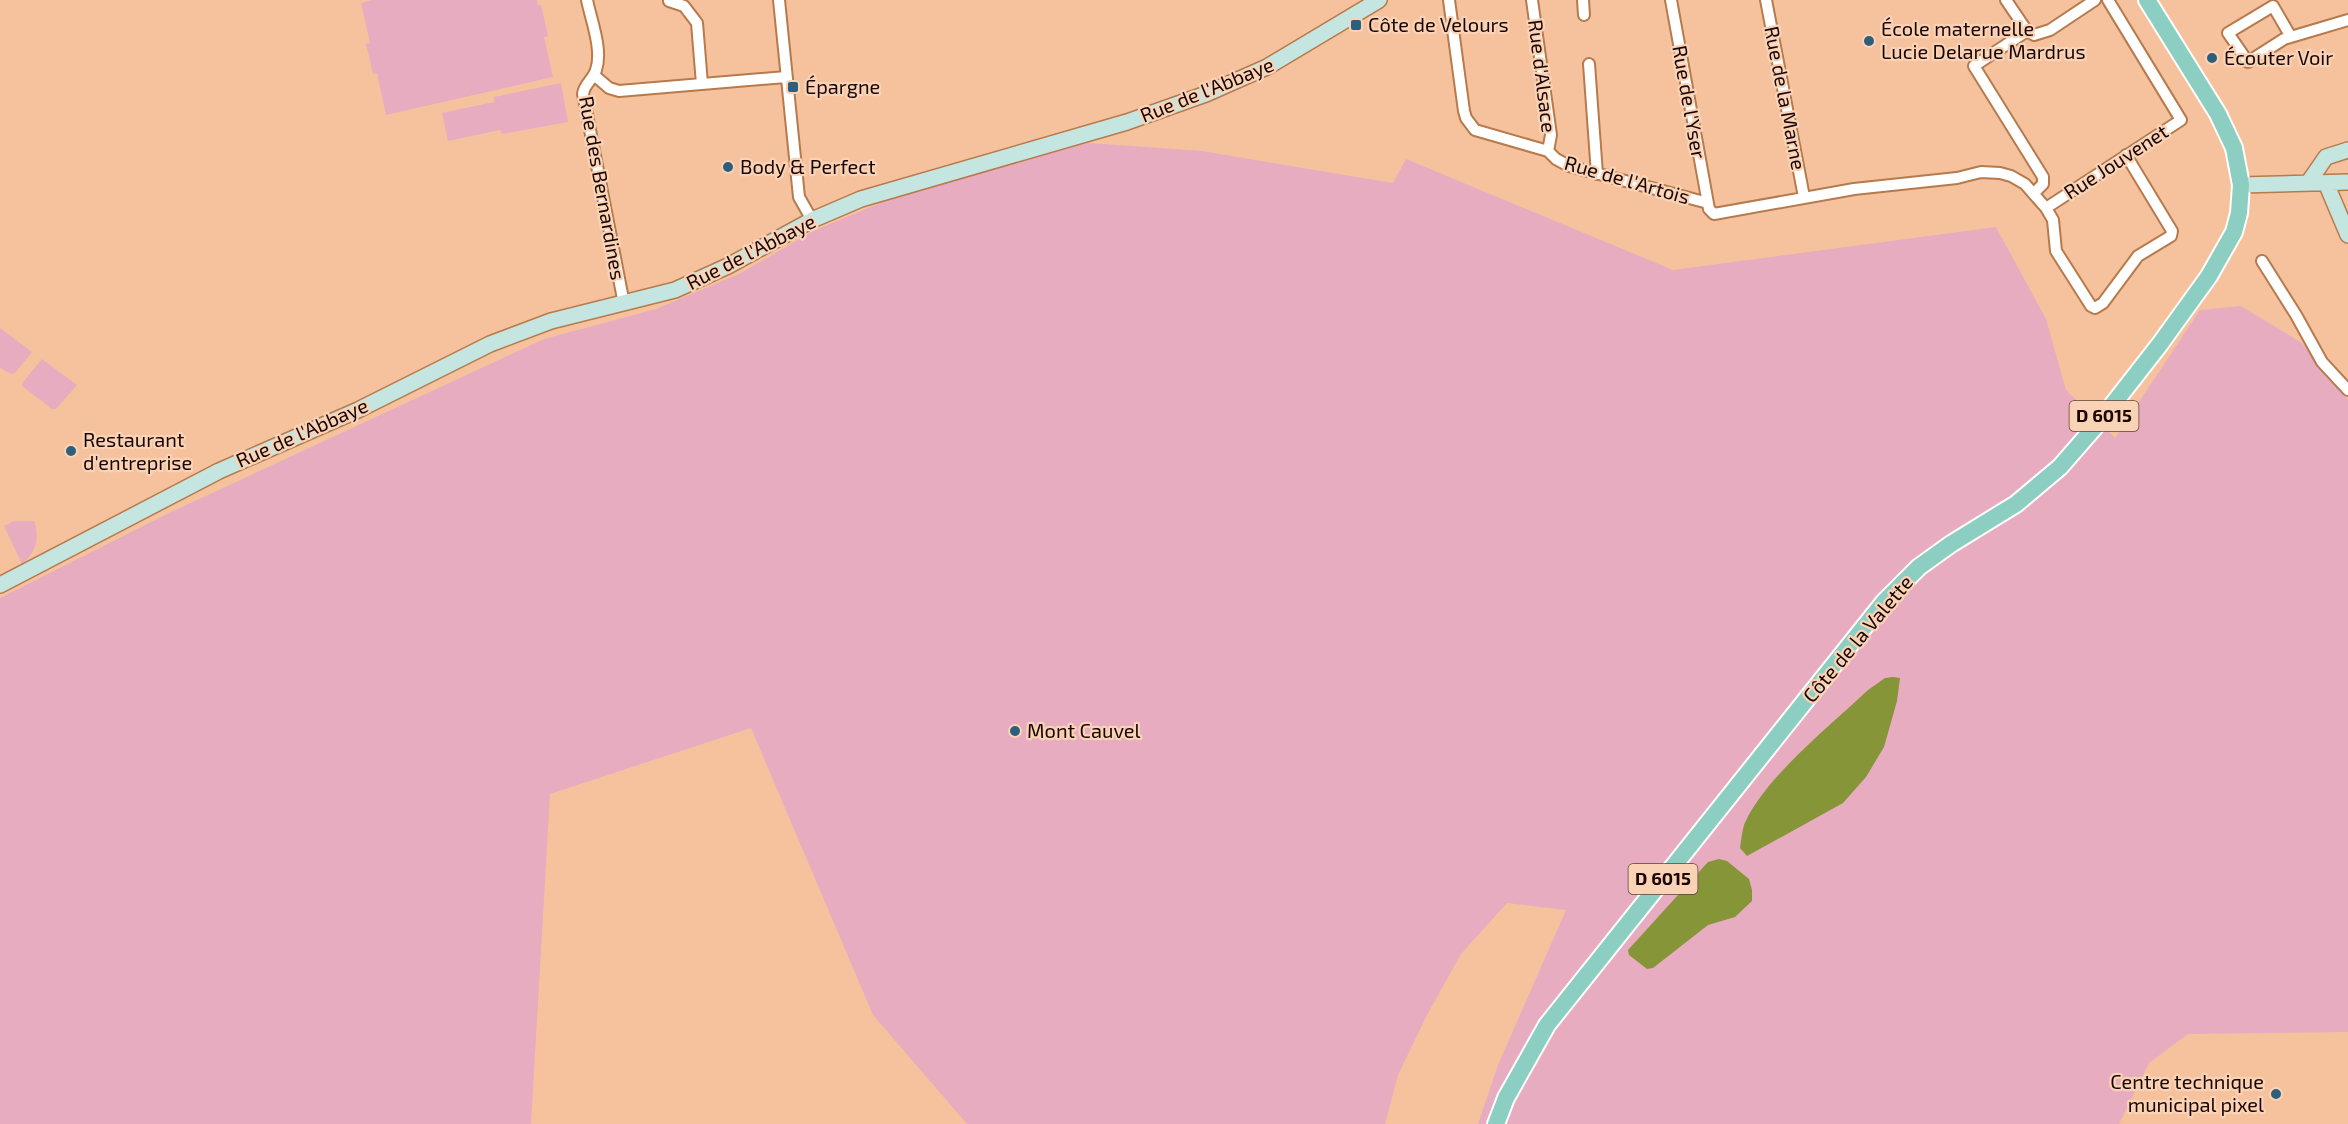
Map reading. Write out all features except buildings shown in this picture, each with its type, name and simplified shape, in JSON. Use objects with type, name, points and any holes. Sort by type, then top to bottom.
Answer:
[{"type":"main road","name":"D 6015","points":[[2151,1],[2228,131],[2237,158],[2241,185]]},
{"type":"main road","name":"Côte de la Valette","points":[[1496,1124],[1506,1098],[1547,1025],[1884,602],[1928,561],[2016,504],[2060,467],[2100,421],[2209,276],[2234,232],[2239,213],[2241,185]]},
{"type":"street","name":"Rue des Bernardines","points":[[587,0],[597,51],[597,66],[594,75],[584,86],[583,94],[624,304]]},
{"type":"street","points":[[779,0],[799,197],[812,220]]},
{"type":"street","name":"Rue de l'Abbaye","points":[[0,585],[219,471],[358,410],[490,344],[551,321],[675,291],[812,220],[884,191],[1127,122],[1206,94],[1267,67],[1378,0]]},
{"type":"street","name":"Rue de l'Artois","points":[[1449,0],[1464,111],[1470,125],[1481,133],[1548,151],[1562,164],[1708,203],[1710,212],[1714,214],[1854,189]]},
{"type":"street","name":"Rue d'Alsace","points":[[1532,0],[1551,135],[1548,151]]},
{"type":"street","points":[[1583,0],[1584,15]]},
{"type":"street","name":"Rue de l'Yser","points":[[1671,0],[1708,203]]},
{"type":"street","name":"Rue de la Marne","points":[[1766,0],[1804,197]]},
{"type":"street","points":[[2006,0],[2027,31],[2034,35],[2043,33],[2095,0]]},
{"type":"street","name":"Rue Jouvenet","points":[[1854,189],[1957,178],[1981,172],[2011,176],[2034,193],[2046,208],[2181,120],[2108,0]]},
{"type":"street","points":[[669,1],[684,6],[697,22],[702,84]]},
{"type":"street","points":[[2290,37],[2273,6],[2228,33],[2248,62],[2290,37],[2348,20]]},
{"type":"street","points":[[2027,31],[1974,66],[2043,177],[2043,183],[2034,193]]},
{"type":"street","points":[[1589,64],[1597,174]]},
{"type":"street","points":[[594,75],[613,91],[786,77]]},
{"type":"street","points":[[2308,183],[2326,157],[2348,150]]},
{"type":"street","points":[[2046,208],[2053,220],[2056,252],[2091,306],[2095,308],[2103,303],[2138,256],[2171,236],[2172,231],[2126,155]]},
{"type":"street","points":[[2241,185],[2348,182]]},
{"type":"street","points":[[2326,183],[2348,235]]},
{"type":"street","points":[[2262,261],[2322,362],[2348,390]]},
{"type":"shaded area","points":[[373,0],[537,0],[538,5],[541,5],[548,36],[544,37],[553,77],[386,115],[377,73],[373,74],[366,44],[370,43],[361,3]]},
{"type":"shaded area","points":[[561,83],[568,122],[502,134],[500,130],[448,141],[442,113],[494,102],[494,97]]},
{"type":"shaded area","points":[[1034,139],[1202,151],[1393,183],[1406,159],[1673,270],[1996,227],[2046,319],[2066,390],[2115,438],[2200,310],[2241,306],[2302,343],[2348,400],[2348,1032],[2188,1034],[2149,1063],[2119,1124],[1478,1124],[1498,1065],[1566,910],[1507,903],[1461,954],[1427,1015],[1398,1075],[1385,1124],[967,1124],[873,1015],[751,728],[550,794],[531,1124],[0,1124],[0,598],[169,513],[544,339],[656,309],[741,273],[813,231]]},
{"type":"shaded area","points":[[0,328],[32,352],[15,373],[11,374],[0,368]]},
{"type":"shaded area","points":[[42,359],[77,385],[56,409],[52,409],[22,386]]},
{"type":"shaded area","points":[[14,521],[34,521],[36,528],[36,545],[31,555],[22,564],[4,526]]},
{"type":"shaded area","points":[[1885,678],[1900,678],[1897,701],[1884,747],[1866,777],[1843,803],[1747,856],[1740,848],[1744,825],[1766,789],[1799,753],[1868,690]]},
{"type":"shaded area","points":[[1719,859],[1727,861],[1749,879],[1752,901],[1735,917],[1708,925],[1653,968],[1647,969],[1629,955],[1628,950],[1708,862]]},
{"type":"place","name":"Côte de Velours","points":[[1356,25]]},
{"type":"place","name":"École maternelle Lucie Delarue Mardrus","points":[[1869,41]]},
{"type":"place","name":"Écouter Voir","points":[[2212,58]]},
{"type":"place","name":"Épargne","points":[[793,87]]},
{"type":"place","name":"Body & Perfect","points":[[728,167]]},
{"type":"place","name":"Restaurant d'entreprise","points":[[71,451]]},
{"type":"place","name":"Mont Cauvel","points":[[1015,731]]},
{"type":"place","name":"Centre technique municipal pixel","points":[[2276,1094]]}]
